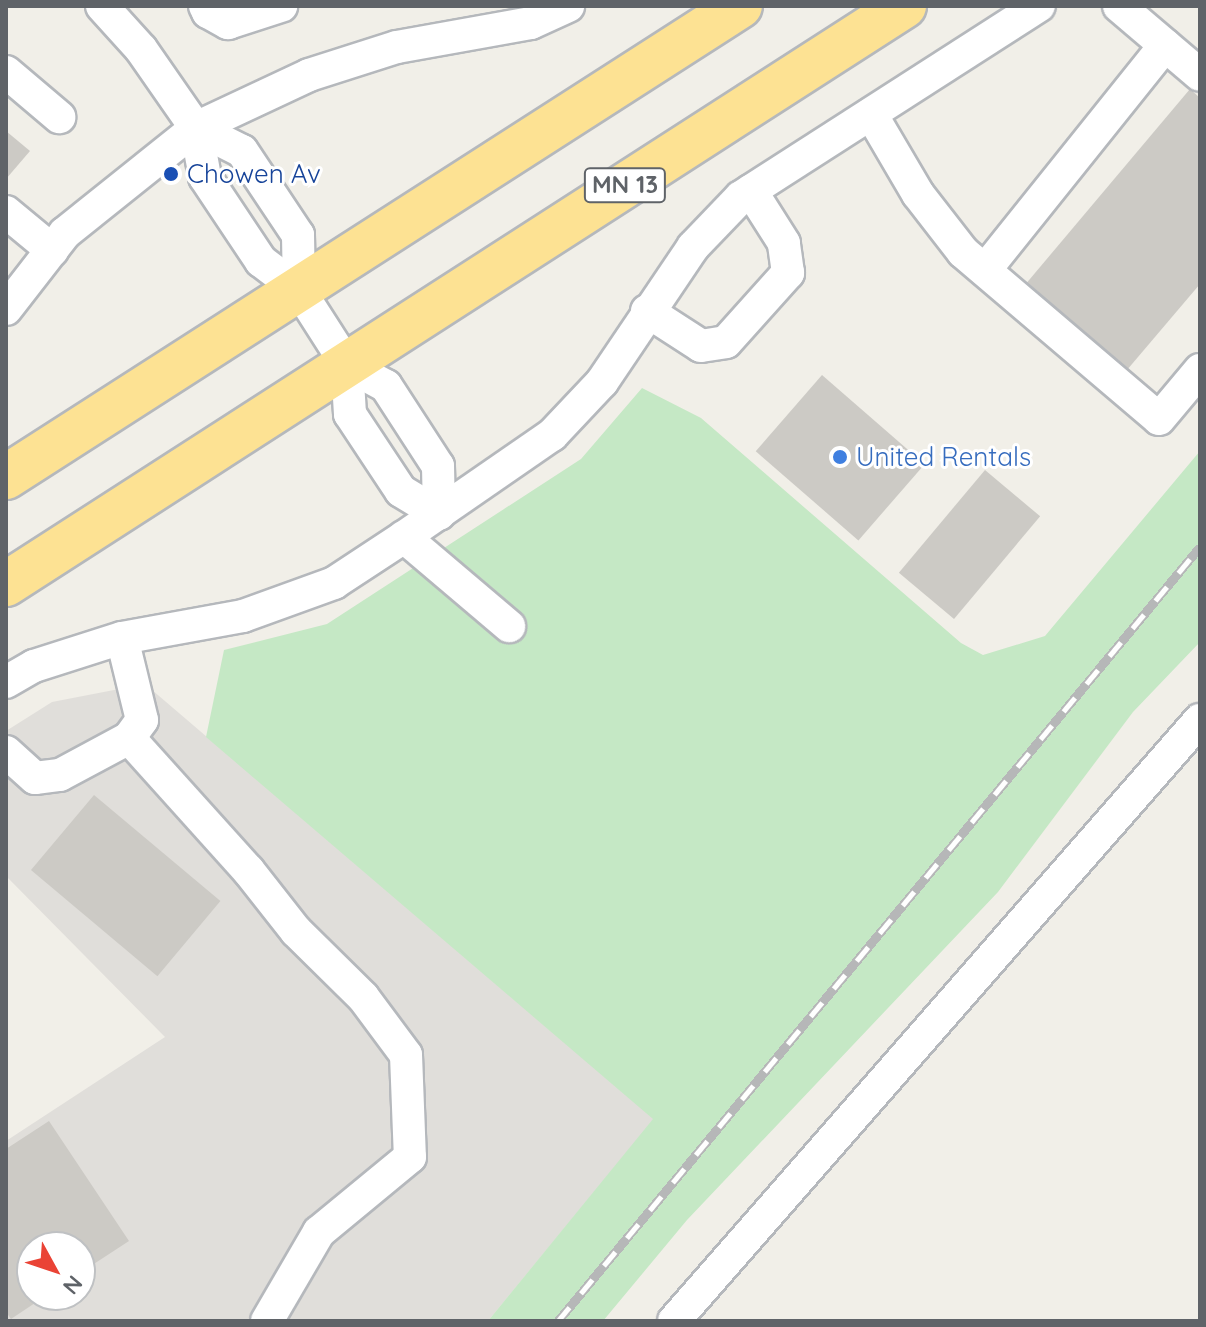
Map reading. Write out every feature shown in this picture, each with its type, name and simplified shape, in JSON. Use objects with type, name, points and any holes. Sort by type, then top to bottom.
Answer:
[{"type":"highway","points":[[6,477],[740,6]]},
{"type":"highway","name":"MN 13","points":[[6,584],[904,6]]},
{"type":"street","points":[[102,6],[141,49],[196,128],[205,177],[261,261],[299,290],[347,365],[386,386],[438,466],[439,514]]},
{"type":"street","points":[[205,6],[208,12],[228,23],[281,6]]},
{"type":"street","points":[[6,309],[65,233],[196,128],[309,75],[488,18],[531,23],[568,6]]},
{"type":"street","points":[[6,682],[34,666],[122,638],[198,626],[334,583],[552,435],[602,382],[693,247],[751,191],[1039,6]]},
{"type":"street","points":[[1119,6],[1200,75]]},
{"type":"street","points":[[985,270],[1165,45]]},
{"type":"street","points":[[6,72],[59,117]]},
{"type":"street","points":[[871,114],[918,194],[963,252],[1159,419],[1200,370]]},
{"type":"street","points":[[196,128],[242,151],[298,235],[299,290]]},
{"type":"street","points":[[647,311],[701,346],[726,342],[788,273],[784,243],[751,191]]},
{"type":"street","points":[[6,212],[52,250]]},
{"type":"street","points":[[347,365],[350,414],[401,491],[439,514]]},
{"type":"street","points":[[404,537],[509,626]]},
{"type":"street","points":[[6,752],[35,778],[60,775],[129,738],[142,720],[122,638]]},
{"type":"street","points":[[674,1321],[1200,720]]},
{"type":"street","points":[[129,738],[228,846],[296,931],[363,997],[406,1055],[410,1157],[319,1232],[267,1321]]},
{"type":"shaded area","points":[[145,684],[654,1119],[488,1321],[6,1321],[6,1141],[165,1037],[6,876],[6,731],[52,702]]},
{"type":"green space","points":[[642,388],[701,418],[961,643],[983,655],[1045,636],[1200,451],[1200,642],[1133,712],[998,892],[687,1220],[603,1321],[488,1321],[653,1119],[206,737],[224,650],[327,624],[581,459]]},
{"type":"building","points":[[1190,89],[1200,98],[1200,284],[1121,377],[1019,292]]},
{"type":"building","points":[[6,131],[30,151],[6,179]]},
{"type":"building","name":"United Rentals","points":[[822,375],[925,464],[858,540],[756,451]]},
{"type":"building","name":"United Rentals","points":[[985,470],[1040,516],[954,619],[899,573]]},
{"type":"building","points":[[94,795],[220,901],[157,976],[31,870]]},
{"type":"building","points":[[49,1121],[129,1241],[96,1263],[96,1231],[16,1231],[16,1311],[23,1311],[11,1319],[6,1312],[6,1149]]},
{"type":"railway","points":[[558,1321],[1200,547]]},
{"type":"place","name":"Chowen Av","points":[[171,174]]},
{"type":"place","name":"United Rentals","points":[[840,457]]}]
